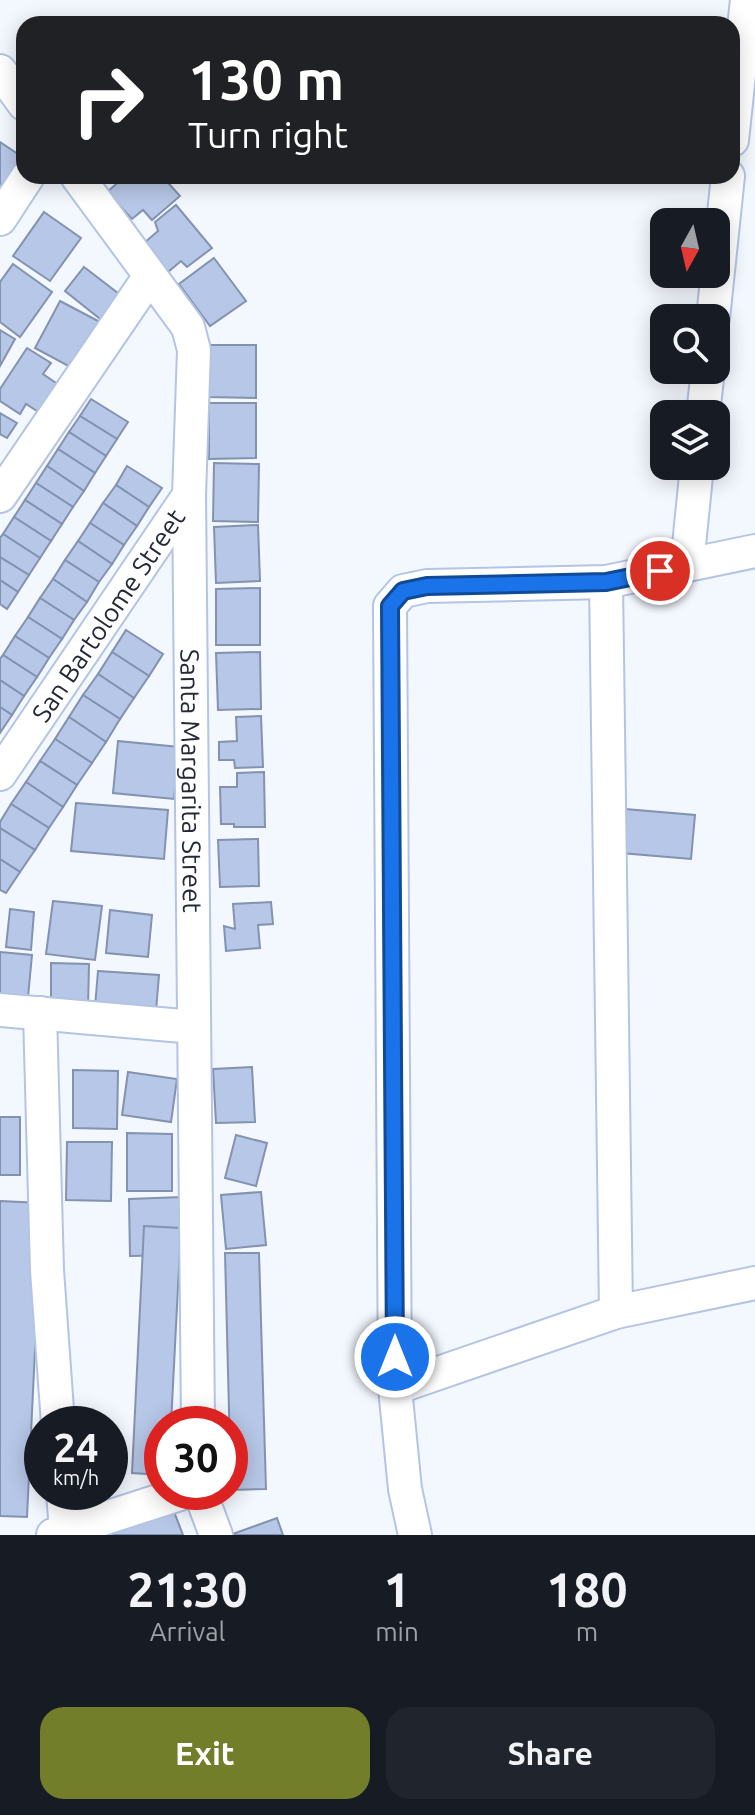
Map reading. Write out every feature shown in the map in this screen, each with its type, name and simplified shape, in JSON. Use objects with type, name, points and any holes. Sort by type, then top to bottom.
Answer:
[{"type":"street","points":[[740,65],[747,0]]},
{"type":"street","points":[[0,71],[16,93]]},
{"type":"street","points":[[0,219],[23,184]]},
{"type":"street","name":"Santa Margarita Street","points":[[83,184],[188,327],[194,350],[189,495],[198,1406]]},
{"type":"street","points":[[714,304],[727,184]]},
{"type":"street","points":[[0,496],[150,276]]},
{"type":"street","points":[[687,565],[696,480]]},
{"type":"street","name":"San Bartolome Street","points":[[0,774],[189,495]]},
{"type":"street","points":[[415,1535],[405,1489],[395,1388],[390,606],[403,591],[427,586],[606,582],[755,551]]},
{"type":"street","points":[[606,582],[616,1312]]},
{"type":"street","points":[[0,1010],[194,1027]]},
{"type":"street","points":[[40,1013],[47,1270],[57,1406]]},
{"type":"street","points":[[395,1388],[616,1312],[755,1283]]},
{"type":"street","points":[[61,1510],[59,1533],[144,1506]]},
{"type":"street","points":[[207,1510],[216,1535]]},
{"type":"building","points":[[0,142],[16,153],[16,176],[8,189],[0,184]]},
{"type":"building","points":[[116,184],[169,184],[180,196],[152,220],[143,210],[132,219],[107,192]]},
{"type":"building","points":[[176,205],[212,248],[187,267],[181,261],[168,272],[144,243],[158,231],[155,222]]},
{"type":"building","points":[[44,212],[81,238],[50,281],[13,256]]},
{"type":"building","points":[[214,258],[246,301],[210,326],[179,284]]},
{"type":"building","points":[[13,264],[52,292],[20,337],[0,322],[0,282]]},
{"type":"building","points":[[84,267],[123,297],[104,322],[65,291]]},
{"type":"building","points":[[60,301],[100,322],[74,369],[35,348]]},
{"type":"building","points":[[0,330],[15,339],[0,366]]},
{"type":"building","points":[[207,345],[256,345],[256,398],[207,397]]},
{"type":"building","points":[[27,348],[51,363],[43,374],[59,385],[40,413],[26,404],[20,414],[0,401],[0,389]]},
{"type":"building","points":[[91,399],[128,422],[117,439],[80,416]]},
{"type":"building","points":[[209,403],[256,403],[256,458],[209,459]]},
{"type":"building","points":[[0,413],[17,423],[7,438],[0,434]]},
{"type":"building","points":[[80,416],[117,439],[106,456],[69,432]]},
{"type":"building","points":[[69,432],[106,456],[95,473],[58,449]]},
{"type":"building","points":[[58,449],[95,473],[84,491],[47,466]]},
{"type":"building","points":[[214,463],[259,464],[258,522],[213,521]]},
{"type":"building","points":[[47,466],[84,491],[73,507],[36,483]]},
{"type":"building","points":[[127,466],[162,488],[149,507],[116,485]]},
{"type":"building","points":[[36,483],[73,507],[62,524],[25,500]]},
{"type":"building","points":[[116,485],[149,507],[137,526],[103,503]]},
{"type":"building","points":[[25,500],[62,524],[51,541],[14,517]]},
{"type":"building","points":[[103,503],[137,526],[124,545],[90,523]]},
{"type":"building","points":[[14,517],[51,541],[40,558],[3,534]]},
{"type":"building","points":[[90,523],[124,545],[112,564],[78,541]]},
{"type":"building","points":[[258,525],[260,581],[216,583],[214,527]]},
{"type":"building","points":[[3,534],[40,558],[29,575],[0,557],[0,538]]},
{"type":"building","points":[[78,541],[112,564],[99,582],[65,560]]},
{"type":"building","points":[[0,557],[29,575],[18,592],[0,580]]},
{"type":"building","points":[[65,560],[99,582],[87,602],[53,579]]},
{"type":"building","points":[[53,579],[87,602],[74,620],[40,598]]},
{"type":"building","points":[[0,580],[18,592],[7,609],[0,604]]},
{"type":"building","points":[[260,588],[260,645],[216,645],[216,589]]},
{"type":"building","points":[[40,598],[74,620],[62,639],[28,617]]},
{"type":"building","points":[[28,617],[62,639],[49,658],[15,636]]},
{"type":"building","points":[[126,630],[163,654],[149,676],[112,652]]},
{"type":"building","points":[[15,636],[49,658],[37,677],[3,655]]},
{"type":"building","points":[[112,652],[149,676],[134,698],[98,674]]},
{"type":"building","points":[[260,652],[261,709],[218,710],[216,653]]},
{"type":"building","points":[[3,655],[37,677],[24,696],[0,680],[0,659]]},
{"type":"building","points":[[98,674],[134,698],[120,719],[83,695]]},
{"type":"building","points":[[0,680],[24,696],[12,715],[0,707]]},
{"type":"building","points":[[83,695],[120,719],[106,742],[69,717]]},
{"type":"building","points":[[0,707],[12,715],[0,733]]},
{"type":"building","points":[[261,716],[263,767],[235,768],[234,760],[219,760],[219,742],[237,741],[236,717]]},
{"type":"building","points":[[69,717],[106,742],[92,763],[55,739]]},
{"type":"building","points":[[55,739],[92,763],[77,785],[40,761]]},
{"type":"building","points":[[118,741],[179,747],[174,799],[113,793]]},
{"type":"building","points":[[40,761],[77,785],[63,807],[26,782]]},
{"type":"building","points":[[264,772],[265,827],[221,824],[220,787],[237,787],[237,773]]},
{"type":"building","points":[[26,782],[63,807],[49,828],[11,804]]},
{"type":"building","points":[[76,803],[168,810],[164,859],[71,851]]},
{"type":"building","points":[[11,804],[49,828],[35,850],[0,828],[0,822]]},
{"type":"building","points":[[625,809],[695,815],[691,859],[621,853]]},
{"type":"building","points":[[0,828],[35,850],[20,872],[0,859]]},
{"type":"building","points":[[258,839],[259,886],[220,887],[218,840]]},
{"type":"building","points":[[0,859],[20,872],[6,893],[0,890]]},
{"type":"building","points":[[53,901],[102,906],[95,960],[46,954]]},
{"type":"building","points":[[271,902],[273,924],[258,925],[260,948],[226,951],[224,926],[235,929],[233,904]]},
{"type":"building","points":[[10,909],[34,912],[31,950],[6,947]]},
{"type":"building","points":[[110,910],[152,915],[148,957],[106,953]]},
{"type":"building","points":[[0,952],[32,955],[28,997],[0,994]]},
{"type":"building","points":[[51,963],[89,964],[88,1008],[51,1008]]},
{"type":"building","points":[[98,971],[159,975],[156,1011],[95,1007]]},
{"type":"building","points":[[252,1067],[255,1122],[216,1123],[213,1069]]},
{"type":"building","points":[[73,1070],[118,1071],[117,1129],[73,1128]]},
{"type":"building","points":[[128,1072],[177,1079],[171,1122],[122,1115]]},
{"type":"building","points":[[0,1117],[20,1117],[20,1175],[0,1175]]},
{"type":"building","points":[[127,1133],[172,1134],[172,1191],[127,1191]]},
{"type":"building","points":[[236,1135],[267,1143],[256,1186],[225,1178]]},
{"type":"building","points":[[67,1142],[112,1142],[111,1201],[66,1200]]},
{"type":"building","points":[[261,1192],[266,1245],[226,1249],[221,1195]]},
{"type":"building","points":[[182,1197],[184,1255],[130,1256],[129,1199]]},
{"type":"building","points":[[0,1201],[42,1203],[32,1406],[24,1406],[24,1510],[27,1510],[27,1517],[0,1516]]},
{"type":"building","points":[[144,1226],[181,1228],[172,1406],[144,1406],[144,1474],[132,1473]]},
{"type":"building","points":[[225,1253],[259,1253],[266,1489],[248,1490],[248,1406],[229,1406]]},
{"type":"building","points":[[173,1510],[183,1535],[108,1535]]},
{"type":"building","points":[[277,1518],[283,1535],[230,1535]]},
{"type":"route","points":[[395,1357],[390,606],[403,591],[427,586],[606,582],[660,571]]}]
